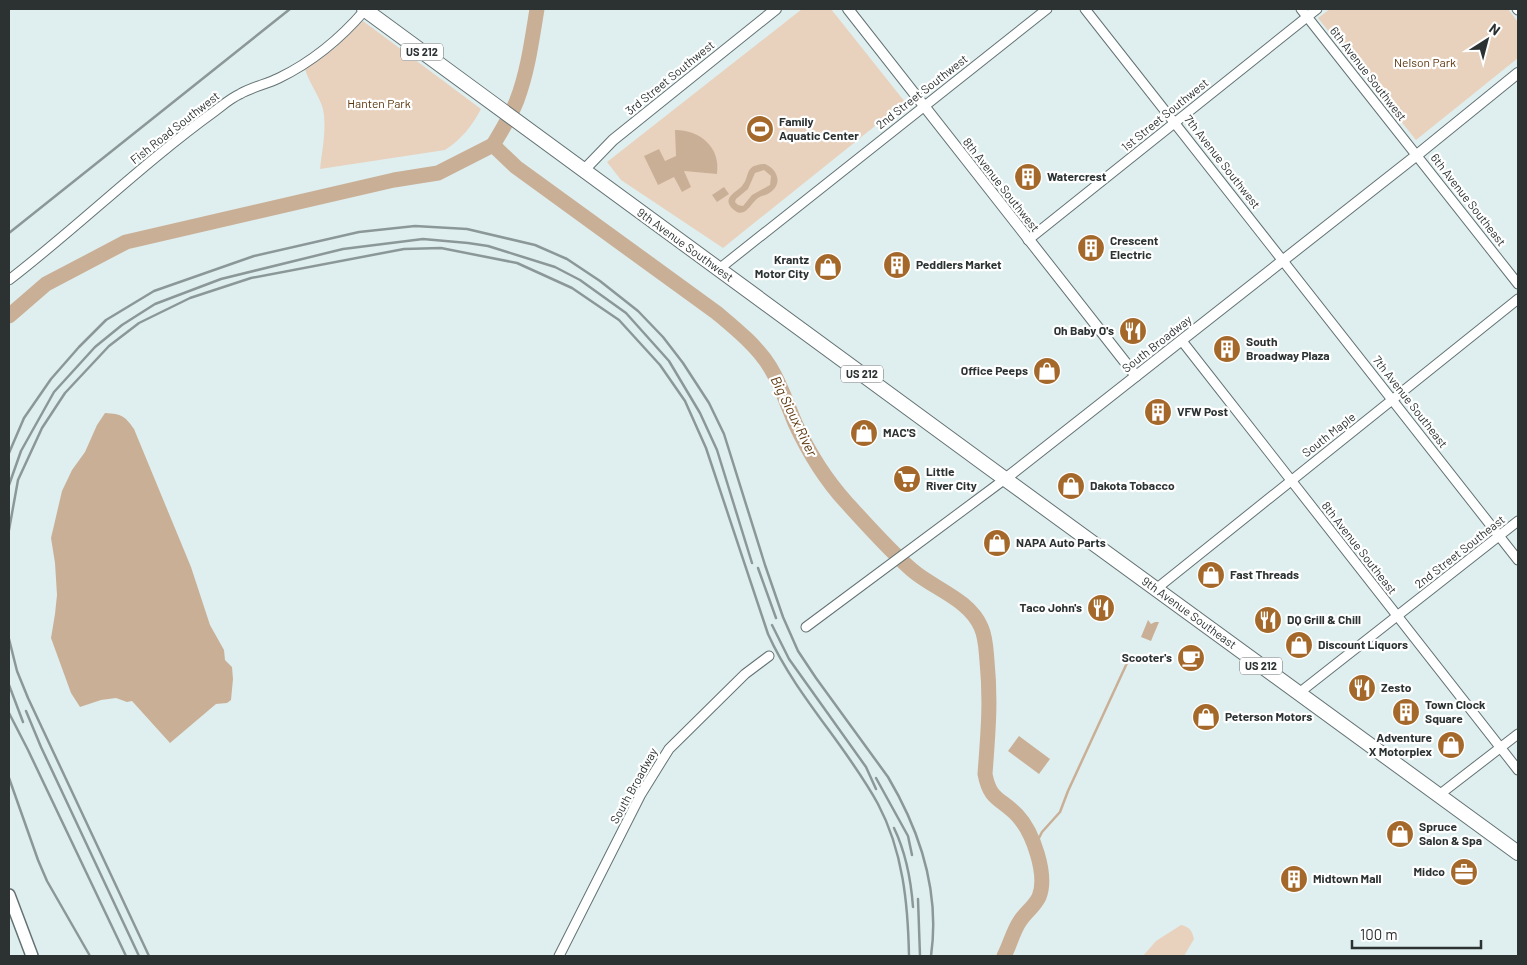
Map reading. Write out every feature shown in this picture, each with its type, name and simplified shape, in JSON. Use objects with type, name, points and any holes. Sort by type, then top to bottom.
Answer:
[{"type":"main road","name":"9th Avenue Southwest","points":[[362,9],[1005,479]]},
{"type":"main road","name":"9th Avenue Southeast","points":[[1005,479],[1518,853]]},
{"type":"main road","points":[[9,895],[32,956]]},
{"type":"street","name":"Fish Road Southwest","points":[[9,280],[53,246],[112,193],[215,111],[241,93],[278,79],[296,69],[335,42],[348,30],[362,9]]},
{"type":"street","name":"3rd Street Southwest","points":[[584,170],[613,140],[776,9]]},
{"type":"street","name":"8th Avenue Southwest","points":[[848,9],[1136,376]]},
{"type":"street","name":"2nd Street Southwest","points":[[719,269],[1047,9]]},
{"type":"street","name":"7th Avenue Southwest","points":[[1085,9],[1283,260]]},
{"type":"street","name":"6th Avenue Southwest","points":[[1301,9],[1417,155]]},
{"type":"street","name":"1st Street Southwest","points":[[1028,240],[1317,9]]},
{"type":"street","name":"South Broadway","points":[[806,627],[884,571],[1005,479],[1182,341],[1518,73]]},
{"type":"street","name":"6th Avenue Southeast","points":[[1417,155],[1518,284]]},
{"type":"street","name":"7th Avenue Southeast","points":[[1283,260],[1518,560]]},
{"type":"street","name":"South Maple","points":[[1156,589],[1518,300]]},
{"type":"street","name":"8th Avenue Southeast","points":[[1182,341],[1518,770]]},
{"type":"street","name":"2nd Street Southeast","points":[[1298,694],[1518,521]]},
{"type":"street","name":"South Broadway","points":[[559,956],[641,794],[669,749],[745,674],[769,656]]},
{"type":"street","points":[[1438,795],[1518,734]]},
{"type":"green space","name":"Family Aquatic Center","points":[[802,9],[831,9],[905,102],[723,248],[621,180],[607,162]]},
{"type":"green space","name":"Nelson Park","points":[[1330,9],[1508,9],[1518,22],[1518,58],[1416,140],[1318,18]]},
{"type":"green space","name":"Hanten Park","points":[[363,21],[481,109],[466,132],[445,150],[320,169],[324,132],[323,109],[305,69],[335,48]]},
{"type":"green space","points":[[1181,925],[1190,930],[1194,939],[1184,956],[1143,956],[1156,941]]},
{"type":"shaded area","points":[[675,130],[693,133],[707,142],[716,156],[717,164],[717,174],[684,171],[691,187],[682,192],[674,177],[658,185],[644,156],[659,149],[665,161],[676,156]]},
{"type":"shaded area","points":[[765,164],[775,172],[778,180],[777,184],[772,191],[758,198],[747,210],[741,213],[738,212],[728,202],[730,196],[745,182],[750,169]],"holes":[[[764,170],[771,176],[770,185],[752,195],[743,206],[735,202],[748,189],[755,173]]]},
{"type":"shaded area","points":[[724,187],[729,194],[717,202],[712,195]]},
{"type":"shaded area","points":[[105,413],[122,416],[134,429],[191,567],[210,625],[224,650],[225,660],[232,667],[231,700],[227,703],[216,704],[170,743],[132,701],[127,702],[116,698],[101,700],[80,707],[71,693],[51,638],[57,595],[51,538],[62,491]]},
{"type":"shaded area","points":[[1148,620],[1151,624],[1159,622],[1151,641],[1141,637]]},
{"type":"shaded area","points":[[1019,736],[1050,759],[1039,774],[1008,751]]},
{"type":"waterway","name":"Big Sioux River","points":[[493,145],[512,112],[521,89],[537,9]]},
{"type":"waterway","name":"Big Sioux River","points":[[493,145],[516,167],[717,313],[746,338],[770,367],[806,444],[838,493],[903,562],[921,577],[960,602],[975,617],[984,635],[986,648],[989,690],[985,774],[987,783],[993,794],[1011,809],[1023,823],[1037,854],[1042,877],[1039,897],[1022,918],[1004,956]]},
{"type":"waterway","points":[[9,316],[46,284],[126,242],[394,180],[438,173],[493,145]]},
{"type":"waterway","points":[[1035,846],[1042,832],[1060,812],[1127,663]]},
{"type":"railway","points":[[9,233],[290,9]]},
{"type":"railway","points":[[9,453],[24,418],[51,379],[106,320],[154,291],[254,256],[359,232],[415,226],[467,229],[535,245],[567,259],[600,281],[638,311],[663,337],[683,363],[709,403],[724,434],[765,565],[783,617],[798,651],[888,777],[918,841],[925,863],[933,909],[931,956]]},
{"type":"railway","points":[[9,485],[21,451],[54,392],[95,347],[122,325],[155,304],[221,279],[343,249],[423,239],[468,243],[488,246],[555,267],[580,280],[626,313],[669,361],[700,413],[717,450],[752,563]]},
{"type":"railway","points":[[9,530],[18,480],[42,428],[65,393],[109,346],[139,323],[190,298],[251,278],[404,249],[441,248],[517,263],[572,288],[619,320],[660,365],[685,401],[706,448],[768,634],[792,678],[865,782],[886,822],[899,859],[905,897],[909,956]]},
{"type":"railway","points":[[758,568],[776,618]]},
{"type":"railway","points":[[772,625],[789,659],[866,767],[876,789]]},
{"type":"railway","points":[[9,639],[17,671],[28,698],[149,956]]},
{"type":"railway","points":[[9,685],[23,722]]},
{"type":"railway","points":[[26,711],[139,956]]},
{"type":"railway","points":[[9,713],[126,956]]},
{"type":"railway","points":[[9,778],[47,881],[90,956]]},
{"type":"railway","points":[[876,778],[908,836],[912,855]]},
{"type":"railway","points":[[894,828],[902,847],[907,867],[913,907]]},
{"type":"railway","points":[[918,899],[920,956]]},
{"type":"place","name":"Family Aquatic Center","points":[[760,129]]},
{"type":"place","name":"Watercrest","points":[[1028,177]]},
{"type":"place","name":"Crescent Electric","points":[[1091,248]]},
{"type":"place","name":"Peddlers Market","points":[[897,265]]},
{"type":"place","name":"Krantz Motor City","points":[[828,267]]},
{"type":"place","name":"Oh Baby O's","points":[[1133,331]]},
{"type":"place","name":"South Broadway Plaza","points":[[1227,349]]},
{"type":"place","name":"Office Peeps","points":[[1047,371]]},
{"type":"place","name":"VFW Post","points":[[1158,412]]},
{"type":"place","name":"MAC'S","points":[[864,433]]},
{"type":"place","name":"Little River City","points":[[907,479]]},
{"type":"place","name":"Dakota Tobacco","points":[[1071,486]]},
{"type":"place","name":"NAPA Auto Parts","points":[[997,543]]},
{"type":"place","name":"Fast Threads","points":[[1211,575]]},
{"type":"place","name":"Taco John's","points":[[1101,608]]},
{"type":"place","name":"DQ Grill & Chill","points":[[1268,620]]},
{"type":"place","name":"Discount Liquors","points":[[1299,645]]},
{"type":"place","name":"Scooter's","points":[[1191,658]]},
{"type":"place","name":"Zesto","points":[[1362,688]]},
{"type":"place","name":"Town Clock Square","points":[[1406,712]]},
{"type":"place","name":"Peterson Motors","points":[[1206,717]]},
{"type":"place","name":"Adventure X Motorplex","points":[[1451,745]]},
{"type":"place","name":"Spruce Salon & Spa","points":[[1400,834]]},
{"type":"place","name":"Midco","points":[[1464,872]]},
{"type":"place","name":"Midtown Mall","points":[[1294,879]]}]
